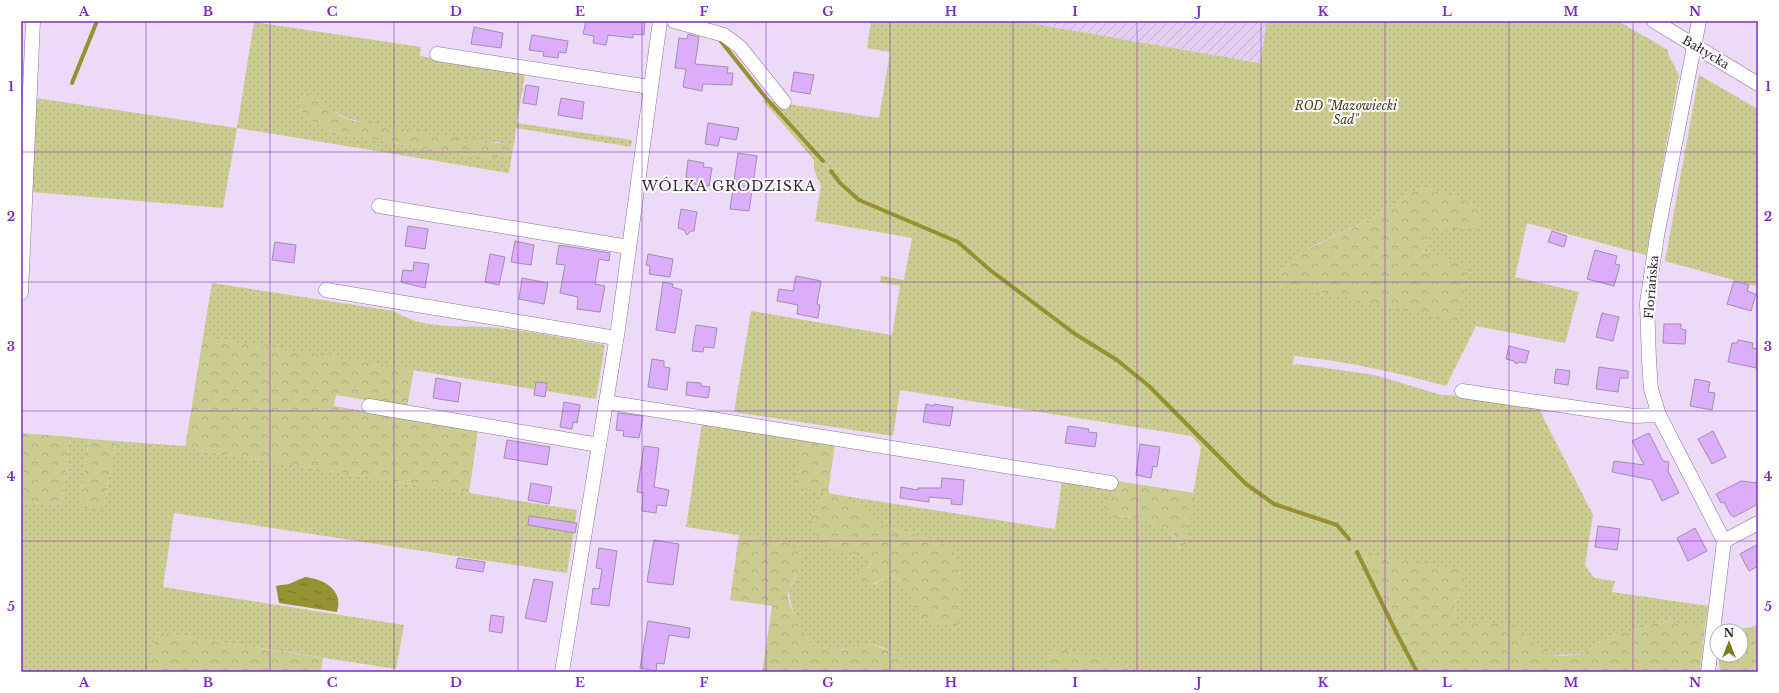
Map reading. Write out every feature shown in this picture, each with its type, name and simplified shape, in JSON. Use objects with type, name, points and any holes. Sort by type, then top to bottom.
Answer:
[{"type":"street","points":[[21,293],[33,21]]},
{"type":"street","points":[[562,672],[616,338],[660,21]]},
{"type":"street","points":[[674,21],[724,35],[740,47],[784,102]]},
{"type":"street","name":"Bałtycka","points":[[1654,21],[1758,84]]},
{"type":"street","name":"Floriańska","points":[[1698,21],[1695,46],[1690,61],[1657,236],[1647,303],[1651,389],[1659,415],[1724,541]]},
{"type":"street","points":[[436,54],[650,87]]},
{"type":"street","points":[[379,206],[629,247]]},
{"type":"street","points":[[326,290],[616,338]]},
{"type":"street","points":[[1462,391],[1634,416],[1659,415]]},
{"type":"street","points":[[606,402],[1111,483]]},
{"type":"street","points":[[369,406],[599,445]]},
{"type":"street","points":[[1708,672],[1724,541],[1758,523]]},
{"type":"shaded area","points":[[1018,21],[1267,21],[1261,63]]},
{"type":"green space","name":"ROD \"Mazowiecki Sad\"","points":[[871,21],[1018,21],[1260,63],[1267,21],[1618,21],[1668,50],[1668,54],[1679,75],[1646,255],[1527,223],[1515,277],[1579,292],[1565,343],[1476,326],[1446,386],[1370,368],[1313,358],[1294,356],[1293,366],[1297,364],[1375,375],[1441,395],[1451,395],[1539,409],[1593,515],[1585,565],[1594,578],[1615,581],[1612,592],[1708,606],[1705,628],[1670,621],[1660,622],[1609,636],[1583,654],[1554,655],[1540,650],[1534,644],[1471,622],[1461,622],[1455,617],[1454,603],[1461,593],[1363,555],[1422,672],[1135,672],[1047,665],[1050,672],[905,672],[895,653],[872,644],[860,644],[849,650],[813,646],[796,618],[789,594],[790,588],[801,570],[803,563],[784,542],[686,527],[702,423],[803,439],[827,493],[815,511],[852,553],[869,555],[871,562],[867,568],[862,570],[874,585],[888,576],[898,579],[908,589],[913,603],[963,584],[959,572],[943,544],[912,533],[888,528],[875,521],[859,506],[844,496],[1055,529],[1062,481],[1117,488],[1114,517],[1133,516],[1172,531],[1179,548],[1184,548],[1201,447],[1192,436],[900,390],[893,436],[734,412],[751,311],[892,335],[900,286],[880,282],[881,276],[904,280],[912,238],[815,221],[821,186],[814,170],[814,160],[762,100],[879,118],[890,52],[867,48]],"holes":[[[1420,187],[1439,191],[1478,206],[1481,210],[1447,229],[1437,230],[1428,236],[1423,253],[1278,284],[1282,268],[1309,248],[1370,219]]]},
{"type":"green space","points":[[254,22],[421,47],[420,56],[525,75],[517,123],[632,140],[631,147],[516,128],[514,145],[496,142],[489,143],[417,133],[364,123],[347,118],[335,112],[315,97],[302,95],[299,100],[299,109],[303,114],[322,127],[339,134],[479,157],[492,158],[512,154],[509,173],[237,128]]},
{"type":"green space","points":[[1699,75],[1758,109],[1758,273],[1755,286],[1665,261]]},
{"type":"green space","points":[[310,94],[320,99],[340,116],[354,121],[489,143],[514,145],[512,154],[492,158],[479,157],[339,134],[312,121],[299,109],[299,100],[302,95]]},
{"type":"green space","points":[[36,98],[237,128],[223,208],[31,192]]},
{"type":"green space","points":[[1420,187],[1439,191],[1478,206],[1481,210],[1477,228],[1437,231],[1428,237],[1423,252],[1469,266],[1458,321],[1278,284],[1282,268],[1294,256],[1370,219]]},
{"type":"green space","points":[[212,283],[394,311],[406,318],[432,325],[499,328],[605,345],[596,399],[203,337]]},
{"type":"green space","points":[[203,337],[414,369],[407,407],[336,395],[334,406],[478,430],[469,493],[185,448]]},
{"type":"green space","points":[[21,433],[70,437],[62,503],[55,505],[21,502]]},
{"type":"green space","points":[[70,437],[89,439],[80,502],[104,506],[116,441],[185,446],[185,448],[577,510],[567,573],[174,513],[163,587],[404,625],[396,669],[156,632],[149,672],[21,672],[21,502],[55,505],[62,503]]},
{"type":"green space","points":[[89,439],[116,441],[104,506],[101,510],[82,507],[80,502]]},
{"type":"green space","points":[[803,439],[835,444],[828,493],[844,496],[850,499],[875,521],[888,528],[912,533],[943,544],[952,549],[958,561],[959,572],[963,584],[957,625],[935,623],[923,619],[914,608],[907,588],[897,579],[888,576],[871,584],[859,583],[856,578],[857,573],[871,565],[869,555],[844,552],[836,549],[825,543],[815,533],[812,528],[812,517],[827,493],[794,488]]},
{"type":"green space","points":[[1117,481],[1194,493],[1185,549],[1177,545],[1172,531],[1133,516],[1114,517],[1107,514],[1104,507],[1105,500],[1115,497]]},
{"type":"green space","points":[[739,534],[784,542],[801,550],[803,564],[789,589],[788,600],[805,635],[813,646],[849,650],[855,645],[867,643],[895,653],[901,658],[905,672],[762,672],[772,606],[730,600]]},
{"type":"green space","points":[[1363,555],[1460,569],[1465,581],[1461,593],[1454,603],[1455,617],[1461,622],[1485,621],[1512,626],[1527,635],[1540,650],[1554,655],[1562,656],[1583,654],[1609,636],[1660,622],[1670,621],[1705,628],[1700,672],[1422,672]]},
{"type":"green space","points":[[1758,625],[1758,672],[1720,672],[1719,663],[1749,663],[1749,628]]},
{"type":"green space","points":[[156,632],[323,658],[321,672],[149,672]]},
{"type":"green space","points":[[1052,649],[1106,658],[1135,672],[1050,672],[1047,665],[1047,654]]},
{"type":"water","points":[[305,577],[319,580],[331,587],[338,598],[337,612],[279,603],[276,586],[289,584]]},
{"type":"building","points":[[586,21],[645,21],[644,35],[633,34],[633,38],[608,35],[606,45],[593,43],[594,36],[583,34]]},
{"type":"building","points":[[474,27],[503,33],[501,48],[471,44]]},
{"type":"building","points":[[688,34],[699,37],[695,64],[728,67],[727,73],[733,73],[732,85],[703,84],[702,91],[683,87],[686,69],[675,68],[679,38],[687,39]]},
{"type":"building","points":[[532,35],[568,41],[566,53],[559,52],[558,58],[543,56],[544,52],[529,50]]},
{"type":"building","points":[[794,72],[814,75],[810,94],[791,91]]},
{"type":"building","points":[[526,85],[539,87],[536,105],[523,103]]},
{"type":"building","points":[[561,98],[584,102],[582,119],[558,115]]},
{"type":"building","points":[[708,123],[739,128],[736,140],[720,137],[718,146],[705,144]]},
{"type":"building","points":[[738,153],[757,156],[749,211],[730,209]]},
{"type":"building","points":[[688,160],[704,163],[703,167],[712,168],[709,186],[694,184],[694,180],[686,178]]},
{"type":"building","points":[[681,209],[697,212],[694,231],[691,231],[687,235],[684,230],[678,228]]},
{"type":"building","points":[[408,226],[428,229],[425,249],[405,246]]},
{"type":"building","points":[[1552,231],[1567,236],[1564,247],[1548,242]]},
{"type":"building","points":[[515,241],[534,245],[531,265],[511,262]]},
{"type":"building","points":[[275,242],[296,245],[294,263],[272,260]]},
{"type":"building","points":[[559,245],[610,253],[609,261],[599,259],[595,284],[605,286],[600,312],[577,309],[578,297],[560,293],[565,265],[556,264]]},
{"type":"building","points":[[1595,250],[1617,256],[1615,264],[1620,265],[1614,286],[1587,279]]},
{"type":"building","points":[[490,254],[505,257],[499,285],[485,282]]},
{"type":"building","points":[[648,254],[673,259],[670,277],[649,274],[650,266],[646,265]]},
{"type":"building","points":[[414,262],[429,264],[425,288],[401,282],[403,270],[413,271]]},
{"type":"building","points":[[796,276],[821,281],[817,304],[820,305],[818,318],[797,314],[798,305],[777,301],[779,289],[793,291]]},
{"type":"building","points":[[522,278],[548,283],[544,304],[519,299]]},
{"type":"building","points":[[1734,281],[1749,285],[1747,291],[1756,294],[1751,311],[1727,304]]},
{"type":"building","points":[[663,282],[673,284],[672,287],[682,290],[675,333],[656,330]]},
{"type":"building","points":[[1602,313],[1619,317],[1613,341],[1596,337]]},
{"type":"building","points":[[1664,324],[1681,324],[1681,329],[1686,330],[1685,344],[1663,343]]},
{"type":"building","points":[[696,325],[717,328],[714,348],[704,347],[703,352],[692,351]]},
{"type":"building","points":[[1738,340],[1753,343],[1752,348],[1758,349],[1756,368],[1728,362],[1732,343],[1737,343]]},
{"type":"building","points":[[1509,346],[1529,351],[1526,363],[1519,362],[1516,364],[1514,361],[1506,359]]},
{"type":"building","points":[[652,359],[664,361],[664,367],[670,368],[667,390],[648,387]]},
{"type":"building","points":[[1599,367],[1628,371],[1628,378],[1620,378],[1618,392],[1596,389]]},
{"type":"building","points":[[1556,369],[1570,371],[1568,385],[1554,383]]},
{"type":"building","points":[[436,378],[461,383],[458,402],[433,398]]},
{"type":"building","points":[[1695,379],[1710,382],[1708,392],[1715,393],[1712,410],[1690,406]]},
{"type":"building","points":[[536,382],[547,383],[545,397],[534,395]]},
{"type":"building","points":[[687,382],[701,383],[701,386],[710,387],[708,398],[686,395]]},
{"type":"building","points":[[564,402],[580,405],[577,423],[573,422],[572,429],[560,427]]},
{"type":"building","points":[[926,404],[953,407],[950,426],[923,422]]},
{"type":"building","points":[[618,413],[643,416],[639,438],[623,436],[624,431],[616,430]]},
{"type":"building","points":[[1068,426],[1089,429],[1088,432],[1097,433],[1095,447],[1065,443]]},
{"type":"building","points":[[1713,431],[1726,457],[1712,464],[1698,439]]},
{"type":"building","points":[[1649,433],[1663,461],[1669,462],[1668,471],[1679,493],[1662,501],[1652,480],[1612,472],[1614,461],[1644,465],[1632,441]]},
{"type":"building","points":[[507,440],[550,447],[547,465],[504,458]]},
{"type":"building","points":[[1140,444],[1160,447],[1157,467],[1153,466],[1151,478],[1136,475]]},
{"type":"building","points":[[644,446],[659,448],[654,487],[669,490],[666,506],[657,505],[656,513],[642,511],[643,493],[637,492]]},
{"type":"building","points":[[942,478],[964,480],[962,505],[951,504],[952,499],[929,497],[929,502],[900,498],[901,487],[918,490],[918,488],[941,488]]},
{"type":"building","points":[[1741,481],[1758,483],[1758,504],[1734,517],[1730,514],[1724,502],[1721,503],[1716,494]]},
{"type":"building","points":[[531,483],[552,487],[549,504],[528,500]]},
{"type":"building","points":[[529,516],[577,523],[575,533],[528,525]]},
{"type":"building","points":[[1598,526],[1620,529],[1617,550],[1595,547]]},
{"type":"building","points":[[1695,528],[1707,551],[1688,561],[1677,538]]},
{"type":"building","points":[[654,540],[679,544],[673,585],[647,582]]},
{"type":"building","points":[[1758,544],[1758,566],[1749,571],[1740,554]]},
{"type":"building","points":[[599,548],[617,551],[609,606],[591,604],[593,588],[599,589],[602,569],[596,568]]},
{"type":"building","points":[[458,558],[485,562],[483,572],[456,568]]},
{"type":"building","points":[[534,579],[553,582],[546,622],[525,618]]},
{"type":"building","points":[[491,615],[504,617],[502,633],[489,631]]},
{"type":"building","points":[[648,621],[690,628],[689,638],[669,635],[664,664],[657,663],[656,671],[640,668]]},
{"type":"waterway","points":[[72,83],[97,21]]},
{"type":"waterway","points":[[720,40],[766,98],[823,161]]},
{"type":"waterway","points":[[831,171],[840,183],[859,200],[958,242],[990,270],[1075,334],[1117,360],[1149,386],[1246,484],[1274,504],[1337,525],[1349,539]]},
{"type":"waterway","points":[[1357,552],[1417,672]]},
{"type":"district","name":"WÓLKA GRODZISKA","points":[[729,186]]}]
